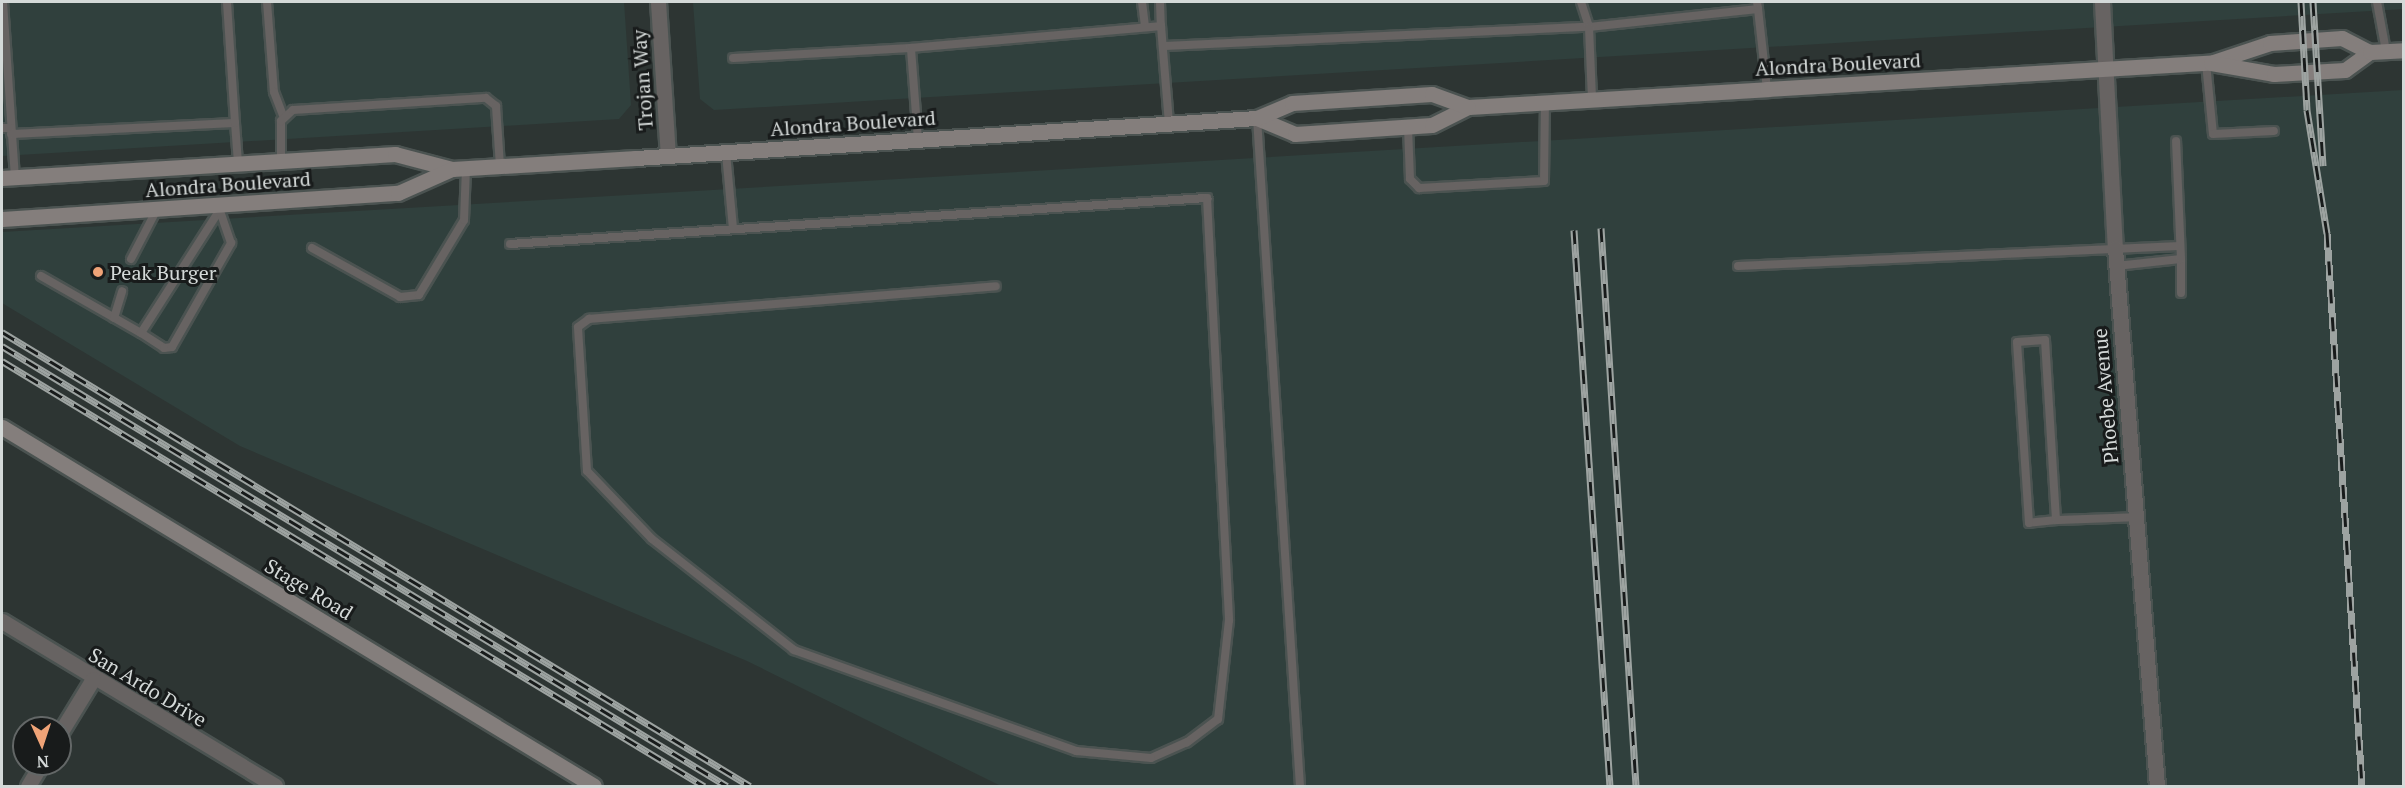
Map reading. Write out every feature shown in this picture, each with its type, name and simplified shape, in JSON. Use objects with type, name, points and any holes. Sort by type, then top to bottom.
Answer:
[{"type":"main road","name":"Alondra Boulevard","points":[[8,177],[395,154],[459,168],[726,153],[1257,118],[1292,104],[1432,94],[1468,107],[2209,63],[2274,74],[2318,72],[2345,70],[2370,52],[2342,38],[2270,43],[2209,63]]},
{"type":"main road","points":[[2370,52],[2403,50]]},
{"type":"main road","name":"Alondra Boulevard","points":[[1257,118],[1295,134],[1432,125],[1468,107]]},
{"type":"main road","name":"Alondra Boulevard","points":[[2,219],[157,209],[221,208],[398,193],[459,168]]},
{"type":"main road","name":"Stage Road","points":[[2,427],[594,786]]},
{"type":"street","name":"Trojan Way","points":[[658,2],[668,156]]},
{"type":"street","name":"Phoebe Avenue","points":[[2102,2],[2116,266],[2157,786]]},
{"type":"street","name":"San Ardo Drive","points":[[2,621],[93,679],[275,786]]},
{"type":"street","points":[[70,716],[93,679]]},
{"type":"lane","points":[[3,2],[8,177]]},
{"type":"lane","points":[[227,2],[238,163]]},
{"type":"lane","points":[[267,2],[274,92],[283,115],[281,160]]},
{"type":"lane","points":[[1142,2],[1145,27]]},
{"type":"lane","points":[[1160,2],[1170,124]]},
{"type":"lane","points":[[1581,2],[1589,27],[1592,100]]},
{"type":"lane","points":[[2377,2],[2386,51]]},
{"type":"lane","points":[[1163,46],[1589,27],[1758,5],[1767,89]]},
{"type":"lane","points":[[733,58],[911,48],[1161,26]]},
{"type":"lane","points":[[911,48],[918,140]]},
{"type":"lane","points":[[2209,63],[2213,134],[2274,131]]},
{"type":"lane","points":[[283,115],[292,110],[486,98],[496,106],[500,166]]},
{"type":"lane","points":[[1408,127],[1412,185],[1547,178],[1545,103]]},
{"type":"lane","points":[[1257,118],[1300,786]]},
{"type":"lane","points":[[8,130],[235,123]]},
{"type":"lane","points":[[2176,141],[2181,293]]},
{"type":"lane","points":[[726,153],[733,229]]},
{"type":"lane","points":[[312,248],[400,297],[419,295],[464,220],[459,168]]},
{"type":"lane","points":[[510,244],[1208,198],[1227,631],[1218,719],[1187,742],[1151,758],[1076,751],[794,650],[652,539],[588,471],[578,327],[589,319],[996,286]]},
{"type":"lane","points":[[141,333],[221,208]]},
{"type":"lane","points":[[41,276],[164,348],[172,346],[231,243],[221,208]]},
{"type":"lane","points":[[131,259],[157,209]]},
{"type":"lane","points":[[1738,266],[2181,246]]},
{"type":"lane","points":[[2116,266],[2181,259]]},
{"type":"lane","points":[[114,318],[122,291]]},
{"type":"lane","points":[[2056,520],[2045,340],[2017,342],[2028,523],[2136,517]]},
{"type":"shaded area","points":[[2,2],[624,2],[631,105],[619,119],[2,156]]},
{"type":"shaded area","points":[[693,2],[2403,2],[2404,9],[714,110],[700,99]]},
{"type":"shaded area","points":[[2403,90],[2403,786],[1001,786],[747,661],[240,446],[2,303],[2,232]]},
{"type":"railway","points":[[2301,2],[2307,110],[2327,233],[2362,786]]},
{"type":"railway","points":[[2313,2],[2323,166]]},
{"type":"railway","points":[[1601,228],[1636,786]]},
{"type":"railway","points":[[1574,230],[1610,786]]},
{"type":"railway","points":[[2,332],[750,786]]},
{"type":"railway","points":[[2,346],[727,786]]},
{"type":"railway","points":[[2,361],[704,786]]},
{"type":"place","name":"Peak Burger","points":[[98,272]]}]
